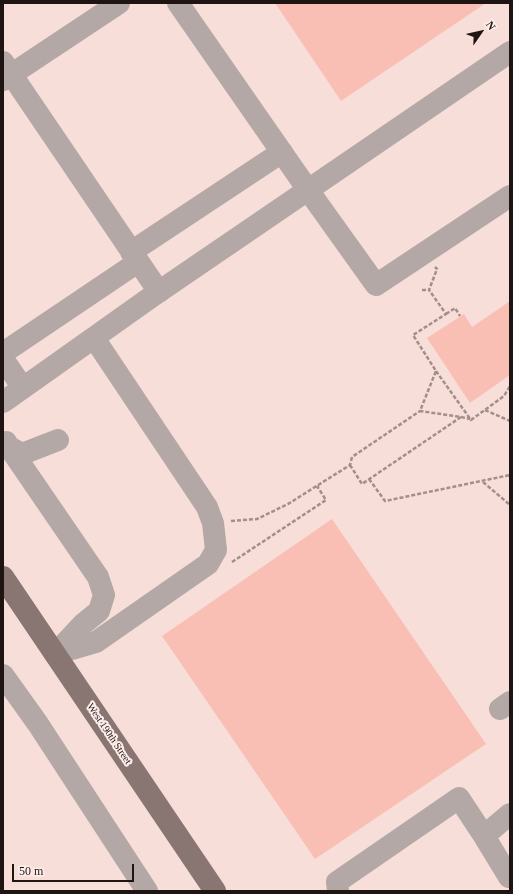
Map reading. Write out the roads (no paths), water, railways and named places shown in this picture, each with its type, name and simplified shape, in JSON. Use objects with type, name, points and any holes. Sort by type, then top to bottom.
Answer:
[{"type":"main road","name":"West 190th Street","points":[[3,577],[215,891]]},
{"type":"street","points":[[119,3],[6,72],[159,292]]},
{"type":"street","points":[[178,3],[376,285],[510,196]]},
{"type":"street","points":[[3,402],[159,292],[308,190],[508,58]]},
{"type":"street","points":[[3,352],[282,152]]},
{"type":"street","points":[[55,654],[96,642],[208,564],[216,550],[213,523],[207,507],[94,338]]},
{"type":"street","points":[[3,359],[23,388]]},
{"type":"street","points":[[6,443],[22,454],[58,440]]},
{"type":"street","points":[[6,443],[98,577],[104,595],[99,611],[83,624],[55,654]]},
{"type":"street","points":[[3,675],[38,724],[147,891]]},
{"type":"street","points":[[338,891],[337,882],[460,798],[509,877]]},
{"type":"street","points":[[484,836],[510,814]]}]
